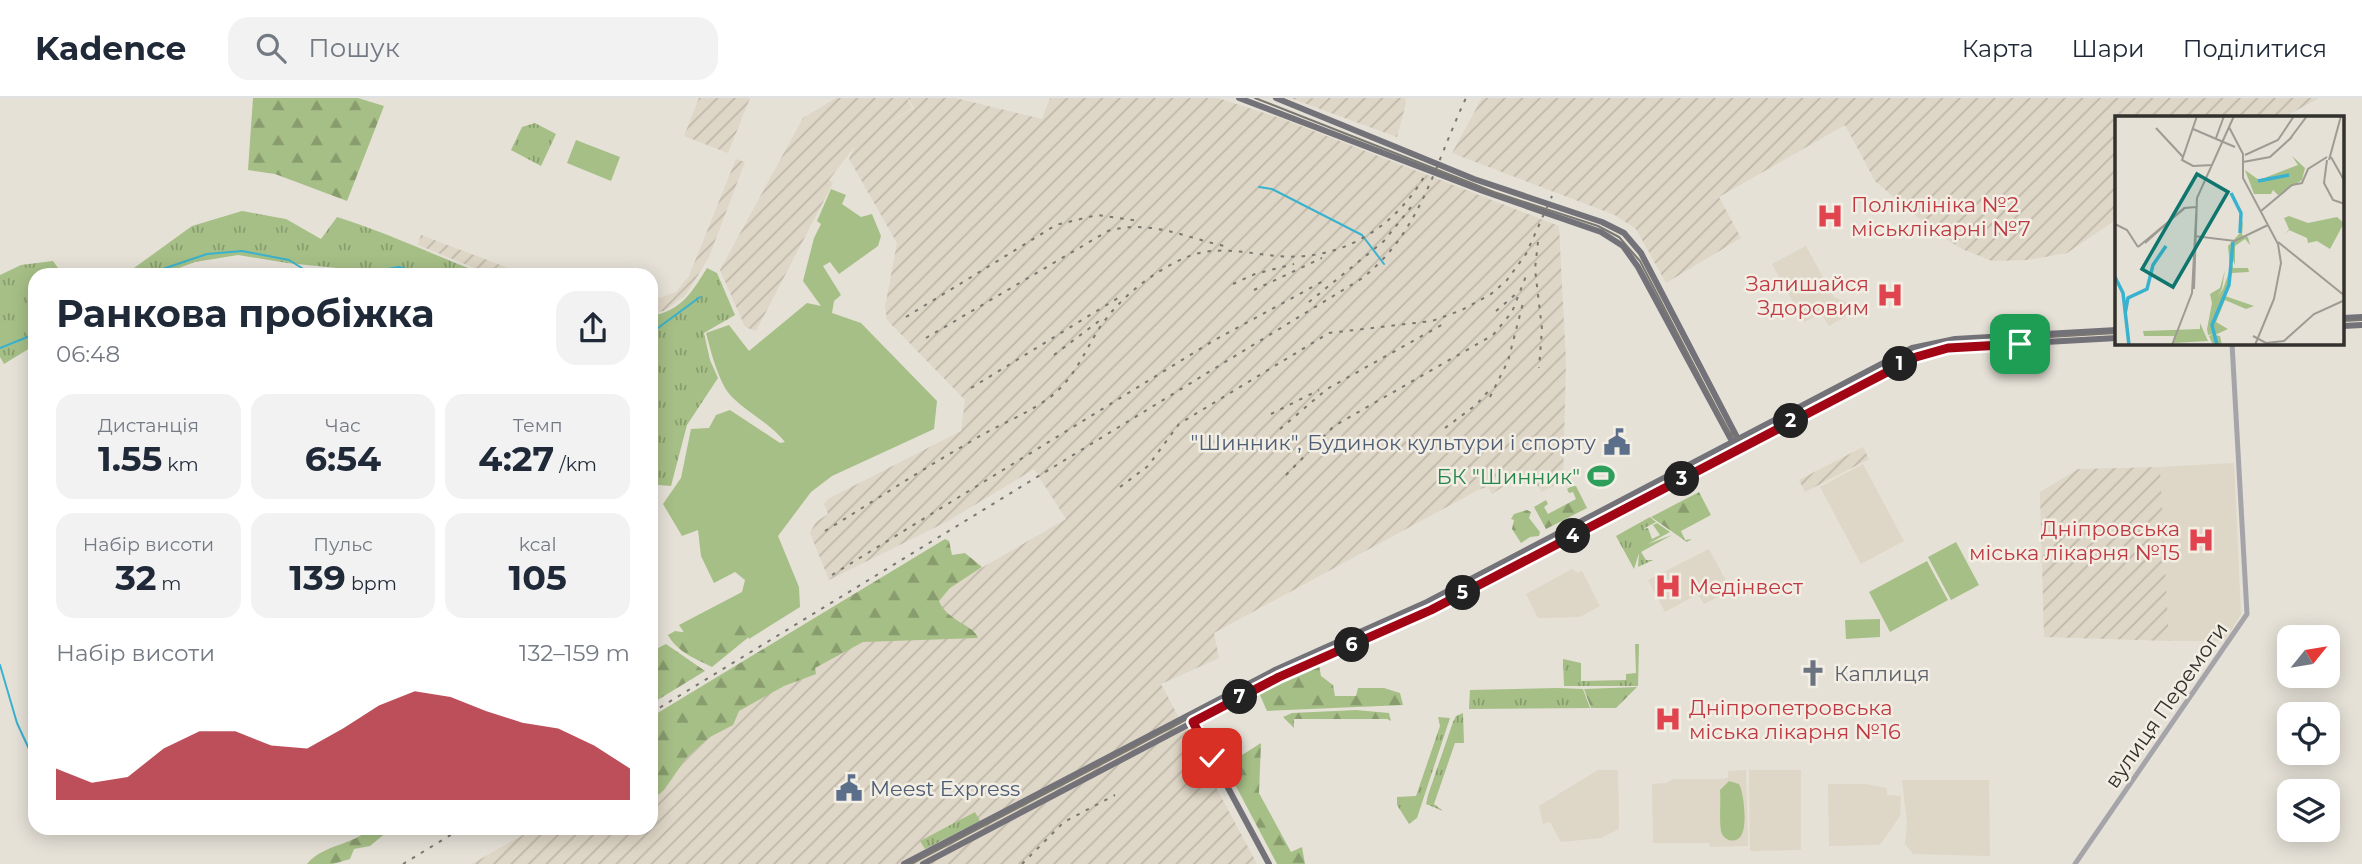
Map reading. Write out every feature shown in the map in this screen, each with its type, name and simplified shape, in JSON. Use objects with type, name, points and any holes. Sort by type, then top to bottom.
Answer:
[{"type":"main road","points":[[1239,98],[1413,165],[1601,232],[1627,249],[1740,448]]},
{"type":"main road","points":[[1278,99],[1449,169],[1615,227],[1634,244],[1709,392]]},
{"type":"main road","points":[[2344,318],[2362,317]]},
{"type":"main road","points":[[2344,326],[2362,325]]},
{"type":"main road","points":[[904,864],[1275,670],[1427,602],[1898,355],[1928,343],[1955,339],[2115,330]]},
{"type":"main road","points":[[923,864],[1279,677],[1431,610],[1923,354],[1957,347],[2115,338]]},
{"type":"main road","points":[[1672,474],[1676,482]]},
{"type":"main road","points":[[1189,715],[1269,864]]},
{"type":"street","points":[[1276,112],[1278,99]]},
{"type":"street","name":"вулиця Перемоги","points":[[2075,864],[2247,614],[2232,345]]},
{"type":"shaded area","points":[[699,98],[750,98],[728,153],[684,136]]},
{"type":"shaded area","points":[[836,98],[907,98],[912,108],[874,133],[914,108],[908,98],[955,98],[1042,119],[1050,98],[1218,98],[1280,118],[1559,226],[1566,361],[1563,481],[1542,492],[1534,481],[1526,485],[1520,475],[1492,494],[1488,487],[1480,489],[1214,633],[1219,658],[1161,684],[1257,864],[472,864],[523,835],[658,835],[658,756],[1066,519],[1034,469],[948,521],[829,580],[810,533],[816,522],[828,514],[824,504],[828,499],[961,431],[965,400],[887,320],[885,307],[897,243],[849,159],[855,146],[829,180],[833,183],[756,331],[745,327],[720,270],[803,118]]},
{"type":"shaded area","points":[[1290,98],[1405,98],[1406,103],[1397,137]]},
{"type":"shaded area","points":[[1482,98],[2319,98],[2286,116],[2115,116],[2115,220],[2067,253],[2027,260],[1992,261],[1962,249],[1936,233],[1875,181],[1845,125],[1719,197],[1741,238],[1666,283],[1636,229],[1615,215],[1452,153]]},
{"type":"shaded area","points":[[736,159],[745,162],[709,257],[685,296],[664,311],[658,312],[658,298],[676,292],[689,276]]},
{"type":"shaded area","points":[[421,235],[508,268],[475,268],[418,245]]},
{"type":"shaded area","points":[[1806,246],[1834,297],[1850,304],[1846,316],[1829,326],[1821,313],[1804,322],[1772,264]]},
{"type":"shaded area","points":[[1863,447],[1869,459],[1805,492],[1799,480]]},
{"type":"shaded area","name":"Дніпровська міська лікарня №15","points":[[2234,463],[2241,614],[2225,641],[2169,641],[2160,467]]},
{"type":"shaded area","points":[[1863,464],[1904,541],[1861,564],[1820,487]]},
{"type":"shaded area","points":[[2160,467],[2169,641],[2044,637],[2040,492],[2078,469]]},
{"type":"shaded area","points":[[1709,549],[1731,590],[1704,604],[1698,594],[1665,612],[1648,580]]},
{"type":"shaded area","points":[[1572,569],[1577,573],[1582,571],[1600,606],[1580,617],[1538,618],[1526,594]]},
{"type":"shaded area","points":[[1598,770],[1618,770],[1619,829],[1601,838],[1561,842],[1550,822],[1543,824],[1539,806]]},
{"type":"shaded area","points":[[1746,770],[1748,846],[1710,847],[1709,843],[1653,843],[1652,784],[1666,783],[1673,779],[1728,778],[1728,771]]},
{"type":"shaded area","points":[[1749,770],[1801,770],[1801,850],[1750,851]]},
{"type":"shaded area","points":[[1902,780],[1989,780],[1990,856],[1913,854],[1905,844],[1907,823]]},
{"type":"shaded area","points":[[1828,784],[1865,784],[1887,788],[1887,795],[1901,796],[1900,816],[1880,845],[1829,846]]},
{"type":"green space","points":[[253,98],[358,98],[384,106],[347,201],[275,174],[248,170]]},
{"type":"green space","points":[[535,123],[556,134],[541,166],[511,150],[522,127]]},
{"type":"green space","points":[[576,140],[620,157],[611,181],[567,163]]},
{"type":"green space","points":[[831,189],[846,195],[842,204],[861,217],[872,214],[881,236],[878,246],[839,274],[830,262],[823,266],[841,295],[834,301],[832,313],[861,323],[937,401],[934,429],[832,476],[811,492],[778,536],[799,587],[800,607],[749,639],[739,619],[702,639],[687,637],[679,625],[742,592],[745,580],[735,572],[714,583],[701,556],[698,530],[682,536],[663,504],[681,478],[691,429],[709,428],[716,415],[730,410],[780,443],[785,442],[727,391],[716,367],[706,333],[729,325],[749,351],[807,303],[821,306],[803,281],[814,238],[821,224],[817,221]]},
{"type":"green space","points":[[242,211],[286,219],[321,239],[337,217],[469,268],[337,268],[238,255],[195,262],[179,268],[134,268],[192,226]]},
{"type":"green space","points":[[53,261],[58,268],[28,268],[28,349],[4,364],[0,357],[0,275],[21,265]]},
{"type":"green space","points":[[707,268],[717,273],[735,315],[704,333],[710,360],[718,378],[687,425],[671,486],[658,485],[658,314],[678,305],[691,292]]},
{"type":"green space","points":[[1576,486],[1587,508],[1546,529],[1534,507],[1546,500],[1548,504],[1544,507],[1548,514],[1576,499],[1573,492],[1569,493],[1567,489]]},
{"type":"green space","points":[[1699,492],[1711,515],[1681,531],[1685,540],[1692,539],[1687,542],[1651,517]]},
{"type":"green space","points":[[1527,510],[1531,512],[1529,518],[1540,532],[1539,536],[1530,537],[1521,543],[1512,529],[1514,520],[1511,519],[1514,514]]},
{"type":"green space","points":[[1650,517],[1656,522],[1643,529],[1648,528],[1652,539],[1660,535],[1653,525],[1657,523],[1670,532],[1648,544],[1672,535],[1641,552],[1646,560],[1653,560],[1638,567],[1639,553],[1634,569],[1616,536]]},
{"type":"green space","points":[[945,539],[949,541],[952,555],[965,553],[982,567],[950,588],[939,601],[948,613],[976,633],[978,638],[863,642],[815,668],[816,674],[784,686],[739,711],[733,725],[710,737],[687,757],[658,795],[658,713]]},
{"type":"green space","points":[[1956,542],[1979,585],[1951,600],[1928,557]]},
{"type":"green space","points":[[1927,561],[1948,600],[1890,632],[1869,592]]},
{"type":"green space","points":[[741,618],[750,636],[712,667],[682,650],[668,635],[675,631],[696,634]]},
{"type":"green space","points":[[1880,619],[1880,637],[1846,639],[1845,620]]},
{"type":"green space","points":[[666,644],[705,671],[658,700],[658,648]]},
{"type":"green space","points":[[1635,644],[1639,644],[1638,686],[1564,686],[1563,659],[1581,663],[1581,681],[1626,680],[1626,674],[1636,673]]},
{"type":"green space","points":[[1319,665],[1321,676],[1333,685],[1335,696],[1356,696],[1358,688],[1384,688],[1400,693],[1403,705],[1267,711],[1259,693]]},
{"type":"green space","points":[[1637,687],[1616,708],[1591,708],[1584,689]]},
{"type":"green space","points":[[1583,689],[1590,708],[1469,709],[1470,690]]},
{"type":"green space","points":[[1356,710],[1389,713],[1391,721],[1294,719],[1294,728],[1283,717],[1292,713]]},
{"type":"green space","points":[[1463,713],[1464,743],[1455,743],[1434,804],[1443,811],[1426,804],[1453,722],[1456,716]]},
{"type":"green space","points":[[1438,717],[1450,718],[1417,818],[1409,824],[1397,805],[1397,797],[1416,796],[1440,726]]},
{"type":"green space","points":[[1261,743],[1259,793],[1291,852],[1302,847],[1305,864],[1277,864],[1230,775],[1240,771],[1242,755]]},
{"type":"green space","points":[[1729,781],[1739,784],[1744,809],[1742,834],[1734,841],[1724,837],[1720,826],[1720,790]]},
{"type":"green space","points":[[975,812],[980,821],[925,849],[920,841]]},
{"type":"green space","points":[[361,835],[383,835],[370,846],[354,849],[350,859],[333,864],[307,864],[321,852]]},
{"type":"waterway","points":[[1259,187],[1272,189],[1362,235],[1384,264]]},
{"type":"waterway","points":[[166,268],[207,254],[242,251],[289,260],[302,268]]},
{"type":"waterway","points":[[393,268],[402,268]]},
{"type":"waterway","points":[[658,328],[700,297]]},
{"type":"waterway","points":[[0,348],[28,337]]},
{"type":"waterway","points":[[0,665],[17,723],[28,747]]},
{"type":"tram line","points":[[1255,98],[1494,192],[1598,226],[1619,237],[1640,261],[1728,431],[1737,438],[1749,439]]},
{"type":"tram line","points":[[2344,321],[2362,320]]},
{"type":"tram line","points":[[911,864],[1260,681],[1429,605],[1911,352],[1946,343],[2115,333]]},
{"type":"railway","points":[[658,709],[1361,279],[1381,261],[1412,219],[1466,98]]},
{"type":"railway","points":[[825,531],[980,436],[1049,398],[1071,375],[1098,330],[1116,307],[1137,287],[1162,270],[1187,257],[1209,251],[1300,256],[1345,246],[1384,224],[1415,190],[1428,170]]},
{"type":"railway","points":[[1120,487],[1148,466],[1179,424],[1329,333],[1432,321],[1462,310],[1491,294],[1507,280],[1526,254],[1552,196]]},
{"type":"railway","points":[[1309,302],[1384,241],[1411,207]]},
{"type":"railway","points":[[906,317],[1056,225],[1097,215],[1140,221]]},
{"type":"railway","points":[[926,338],[1108,231],[1152,228],[1224,246]]},
{"type":"railway","points":[[1538,242],[1535,269],[1542,329],[1539,368]]},
{"type":"railway","points":[[1254,290],[1322,258]]},
{"type":"railway","points":[[1233,284],[1255,274],[1294,264]]},
{"type":"railway","points":[[1286,475],[1334,426],[1493,335],[1512,312],[1526,276]]},
{"type":"railway","points":[[832,575],[1213,341],[1327,279]]},
{"type":"railway","points":[[1496,311],[1517,293]]},
{"type":"railway","points":[[971,388],[1118,298]]},
{"type":"railway","points":[[1490,397],[1508,361],[1524,299]]},
{"type":"railway","points":[[1054,355],[1099,321]]},
{"type":"railway","points":[[1280,429],[1327,389],[1447,322]]},
{"type":"railway","points":[[1445,428],[1476,405],[1492,387]]},
{"type":"railway","points":[[1271,414],[1319,390]]},
{"type":"railway","points":[[1022,864],[1064,822],[1115,795]]},
{"type":"railway","points":[[403,864],[451,835]]},
{"type":"place","name":"Поліклініка №2 міськлікарні №7","points":[[1830,216]]},
{"type":"place","name":"Залишайся Здоровим","points":[[1890,295]]},
{"type":"place","name":"\"Шинник\", Будинок культури і спорту","points":[[1617,442]]},
{"type":"place","name":"БК \"Шинник\"","points":[[1601,476]]},
{"type":"place","name":"Дніпровська міська лікарня №15","points":[[2201,540]]},
{"type":"place","name":"Медінвест","points":[[1668,586]]},
{"type":"place","name":"Каплиця","points":[[1813,673]]},
{"type":"place","name":"Дніпропетровська міська лікарня №16","points":[[1668,719]]},
{"type":"place","name":"Meest Express","points":[[849,788]]},
{"type":"route","points":[[1212,758],[1193,722],[1279,677],[1431,610],[1916,357],[1948,348],[2020,344]]}]
